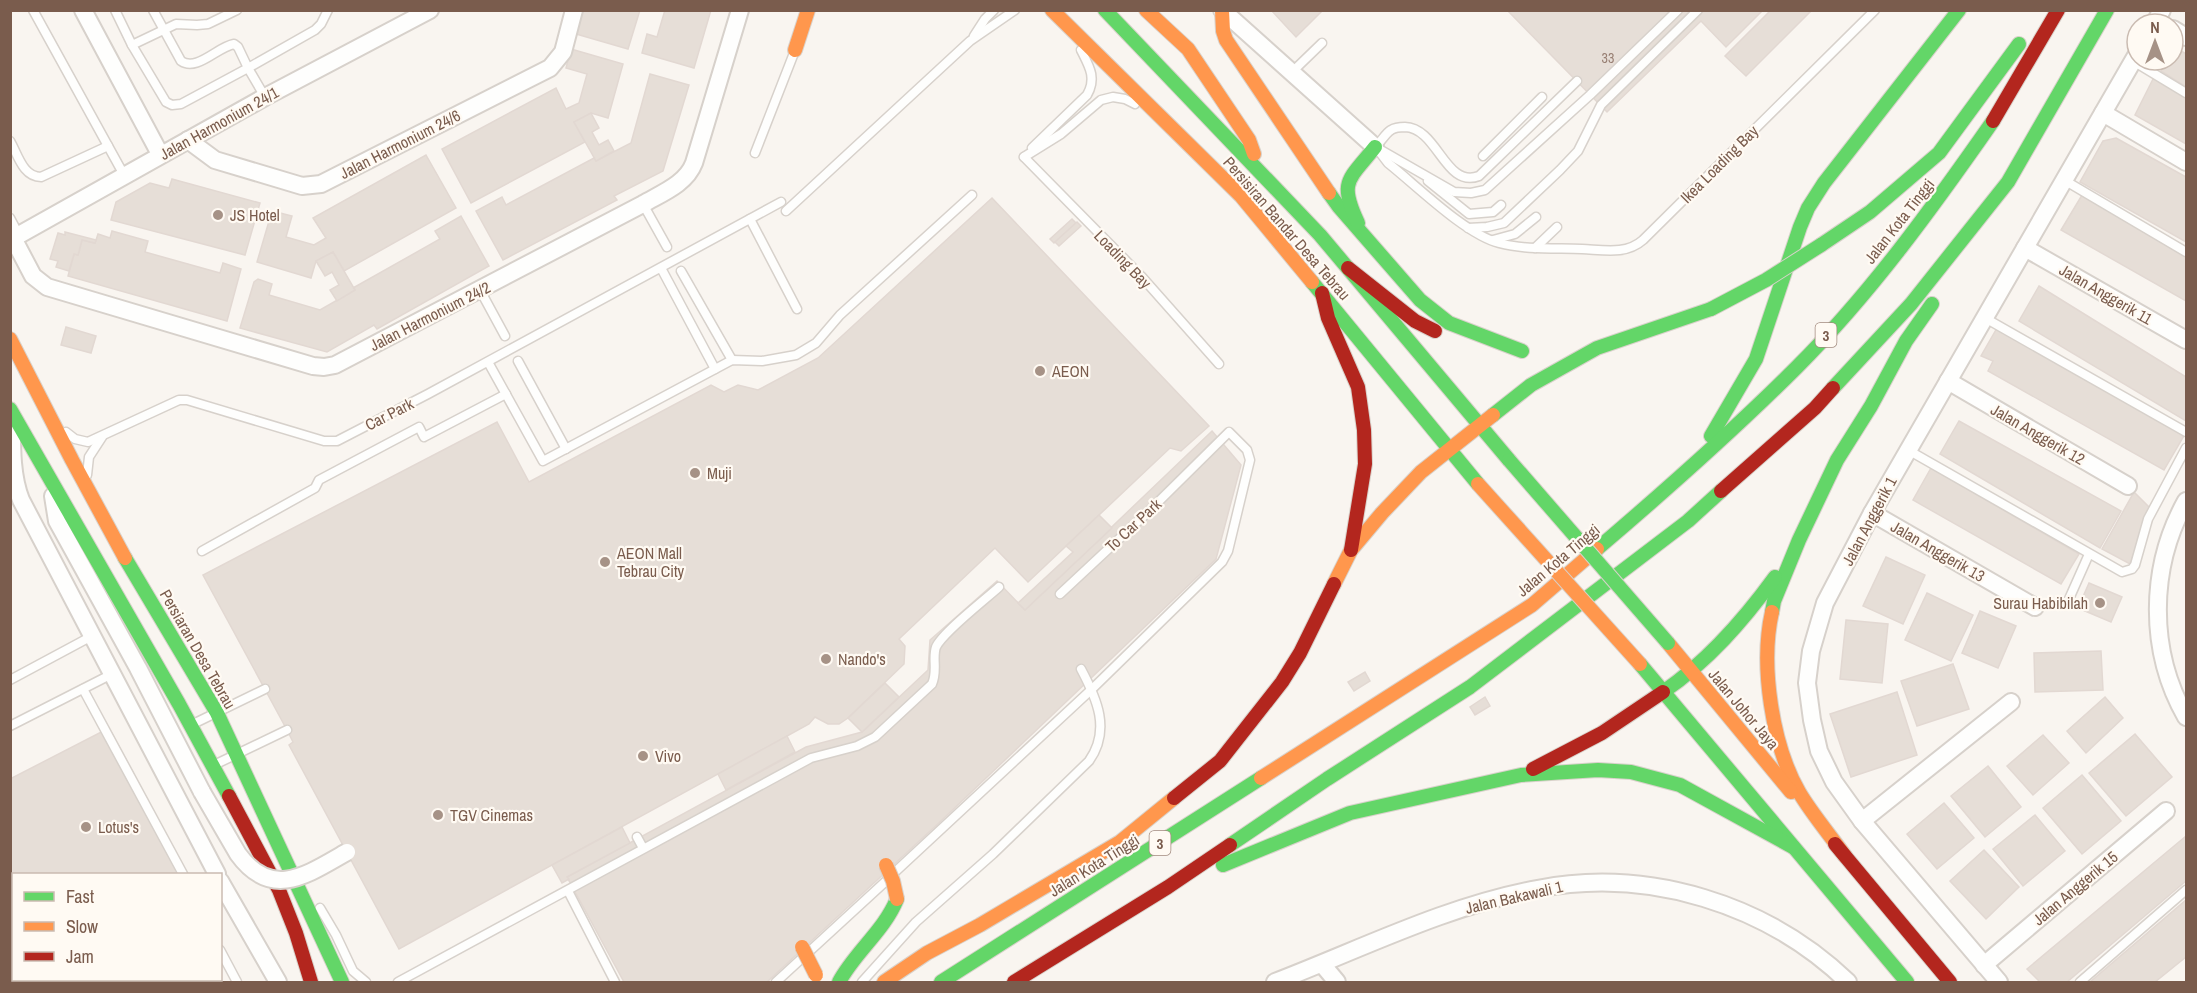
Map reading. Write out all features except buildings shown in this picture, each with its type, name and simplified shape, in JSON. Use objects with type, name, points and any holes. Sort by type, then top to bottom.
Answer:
[{"type":"main road","points":[[795,50],[808,10]]},
{"type":"main road","name":"Persisiran Bandar Desa Tebrau","points":[[1052,10],[1241,195],[1478,484],[1663,692]]},
{"type":"main road","name":"Persisiran Bandar Desa Tebrau","points":[[1106,10],[1262,173],[1348,268],[1509,460]]},
{"type":"main road","points":[[1146,10],[1188,49],[1249,140],[1262,173]]},
{"type":"main road","points":[[1222,10],[1222,31],[1226,40],[1339,207],[1420,300],[1449,323],[1528,351],[1474,346],[1439,334],[1415,321],[1348,268]]},
{"type":"main road","points":[[1696,462],[1756,359],[1808,208],[1824,183],[1959,10]]},
{"type":"main road","points":[[884,982],[927,953],[980,925],[1120,842],[1220,761],[1288,672],[1352,550],[1402,490],[1421,472],[1531,385],[1597,348],[1711,309],[1767,280],[1870,212],[1939,153],[2045,10]]},
{"type":"main road","name":"Jalan Kota Tinggi","points":[[940,982],[1532,605],[1696,462],[1797,367],[1851,308],[1923,221],[1993,122],[2058,10]]},
{"type":"main road","points":[[1961,263],[2107,10]]},
{"type":"main road","points":[[1363,236],[1347,196],[1347,189],[1354,175],[1376,147]]},
{"type":"main road","points":[[1014,982],[1168,887],[1470,687],[1688,521],[1815,408],[1911,304],[2008,182]]},
{"type":"main road","points":[[1845,856],[1799,792],[1785,762],[1774,723],[1766,676],[1769,623],[1774,601],[1799,540],[1837,460],[1871,406],[1906,341],[1941,292]]},
{"type":"main road","points":[[1322,293],[1328,318],[1358,387],[1364,430],[1365,464],[1352,550]]},
{"type":"main road","name":"Persiaran Desa Tebrau","points":[[10,339],[126,559],[217,713],[342,982]]},
{"type":"main road","points":[[1562,351],[1597,348]]},
{"type":"main road","points":[[11,420],[52,485],[190,726],[279,890],[296,933],[311,982]]},
{"type":"main road","name":"Jalan Johor Jaya","points":[[1509,460],[1668,643],[1950,982]]},
{"type":"main road","points":[[1521,775],[1574,750],[1691,672],[1760,600],[1799,540]]},
{"type":"main road","points":[[1663,692],[1907,982]]},
{"type":"main road","points":[[1168,887],[1350,813],[1521,775],[1598,770],[1630,772],[1680,785],[1793,847]]},
{"type":"main road","points":[[839,982],[847,967],[884,927],[892,914],[897,898],[886,865]]},
{"type":"main road","points":[[934,966],[980,925]]},
{"type":"main road","points":[[296,933],[299,982]]},
{"type":"main road","points":[[802,947],[819,982]]},
{"type":"street","points":[[83,10],[160,154]]},
{"type":"street","name":"Jalan Harmonium 24/1","points":[[14,238],[160,154],[430,10]]},
{"type":"street","name":"Jalan Harmonium 24/6","points":[[188,140],[215,160],[302,186],[321,184],[550,69],[563,52],[574,10]]},
{"type":"street","name":"Jalan Harmonium 24/2","points":[[14,238],[33,276],[47,287],[318,367],[340,363],[643,204],[681,181],[692,168],[740,10]]},
{"type":"street","points":[[1222,10],[1376,147]]},
{"type":"street","name":"Jalan Anggerik 1","points":[[1999,982],[1862,821],[1834,782],[1819,751],[1812,720],[1807,683],[1811,651],[1825,603],[1872,513],[2126,72]]},
{"type":"street","points":[[2103,113],[2187,162]]},
{"type":"street","name":"Jalan Anggerik 11","points":[[2025,248],[2187,340]]},
{"type":"street","name":"Jalan Anggerik 12","points":[[1948,381],[2128,486]]},
{"type":"street","points":[[11,420],[16,488],[216,873]]},
{"type":"street","points":[[52,485],[57,521],[138,668],[202,792],[244,863],[260,875],[280,880],[302,877],[347,852]]},
{"type":"street","points":[[2187,501],[2168,545],[2160,573],[2157,606],[2158,628],[2167,673],[2179,704],[2187,717]]},
{"type":"street","name":"Jalan Anggerik 13","points":[[1872,513],[2035,607]]},
{"type":"street","points":[[1862,821],[2011,702]]},
{"type":"street","name":"Jalan Anggerik 15","points":[[1984,965],[2166,812]]},
{"type":"street","name":"Jalan Bakawali 1","points":[[1275,982],[1448,914],[1500,897],[1538,888],[1606,883],[1672,890],[1701,896],[1727,906],[1783,933],[1815,954],[1848,982]]},
{"type":"street","points":[[225,899],[278,982]]},
{"type":"street","points":[[1322,964],[1337,982]]},
{"type":"lane","points":[[33,10],[124,175]]},
{"type":"lane","points":[[115,10],[132,45],[166,102],[172,105],[181,104],[248,69],[315,30],[321,24],[327,10]]},
{"type":"lane","points":[[153,10],[185,64],[195,64],[234,44],[238,47],[265,97]]},
{"type":"lane","points":[[132,45],[176,24],[208,24],[237,10]]},
{"type":"lane","points":[[970,41],[994,10]]},
{"type":"lane","points":[[786,211],[970,41],[1015,10]]},
{"type":"lane","points":[[1023,157],[1088,95],[1093,76],[1067,25],[1040,10]]},
{"type":"lane","points":[[1577,81],[1479,176],[1471,179],[1458,176],[1424,135],[1412,128],[1391,130],[1376,147],[1454,192],[1471,193],[1485,190],[1678,10]]},
{"type":"lane","points":[[1468,228],[1504,223],[1560,170],[1578,151],[1601,105],[1698,10]]},
{"type":"lane","name":"Ikea Loading Bay","points":[[1376,147],[1388,163],[1468,228],[1491,241],[1535,248],[1629,249],[1643,240],[1875,10]]},
{"type":"lane","points":[[1292,73],[1322,43]]},
{"type":"lane","points":[[755,153],[795,50]]},
{"type":"lane","points":[[2157,72],[2187,93]]},
{"type":"lane","points":[[1023,157],[1061,134],[1101,100],[1113,97],[1125,99],[1164,120]]},
{"type":"lane","points":[[1483,156],[1542,97]]},
{"type":"lane","points":[[10,141],[28,174],[36,177],[108,146]]},
{"type":"lane","name":"Loading Bay","points":[[1023,157],[1141,276],[1219,364]]},
{"type":"lane","points":[[1402,160],[1469,214],[1493,212],[1501,206]]},
{"type":"lane","points":[[2064,180],[2187,252]]},
{"type":"lane","points":[[488,362],[543,462],[732,360],[762,361],[796,355],[816,343],[840,315],[972,195]]},
{"type":"lane","name":"Car Park","points":[[51,418],[70,435],[88,442],[175,402],[187,400],[324,441],[337,441],[488,362],[781,202]]},
{"type":"lane","points":[[643,204],[667,247]]},
{"type":"lane","points":[[1491,241],[1515,234],[1536,217]]},
{"type":"lane","points":[[10,218],[14,238]]},
{"type":"lane","points":[[750,219],[797,309]]},
{"type":"lane","points":[[1535,248],[1557,226]]},
{"type":"lane","points":[[661,268],[715,369]]},
{"type":"lane","points":[[681,271],[732,360]]},
{"type":"lane","points":[[480,290],[505,336]]},
{"type":"lane","points":[[1985,318],[2187,432]]},
{"type":"lane","points":[[518,361],[566,449]]},
{"type":"lane","points":[[202,551],[315,488],[318,480],[419,427],[424,437],[506,394]]},
{"type":"lane","name":"To Car Park","points":[[1060,594],[1229,432],[1247,450],[1250,460],[1228,551],[1222,562],[1092,689]]},
{"type":"lane","points":[[87,488],[89,457],[102,437]]},
{"type":"lane","points":[[1908,450],[2117,570],[2127,572],[2135,565],[2148,519],[2187,448]]},
{"type":"lane","points":[[2069,599],[2089,554]]},
{"type":"lane","points":[[389,982],[400,981],[811,758],[857,746],[875,737],[932,684],[936,675],[936,648],[945,635],[999,587]]},
{"type":"lane","points":[[10,680],[92,636]]},
{"type":"lane","points":[[862,982],[915,922],[993,854],[1089,761],[1100,737],[1100,716],[1092,689],[1081,669]]},
{"type":"lane","points":[[10,726],[112,674]]},
{"type":"lane","points":[[83,689],[182,873]]},
{"type":"lane","points":[[190,726],[266,689]]},
{"type":"lane","points":[[776,982],[1092,689]]},
{"type":"lane","points":[[211,766],[287,730]]},
{"type":"lane","points":[[637,837],[643,848]]},
{"type":"lane","points":[[290,870],[315,900],[336,935],[353,972],[366,982]]},
{"type":"lane","points":[[2080,982],[2187,890]]},
{"type":"lane","points":[[568,891],[615,982]]},
{"type":"lane","points":[[222,954],[237,982]]},
{"type":"traffic: fast","points":[[1105,10],[1320,235],[1509,460]]},
{"type":"traffic: fast","points":[[1711,436],[1756,359],[1808,208],[1824,183],[1959,10]]},
{"type":"traffic: fast","points":[[1833,388],[1911,304],[2008,182],[2107,10]]},
{"type":"traffic: fast","points":[[1821,245],[1870,212],[1939,153],[2019,44]]},
{"type":"traffic: fast","points":[[1597,549],[1724,437],[1824,339],[1876,279],[1993,121]]},
{"type":"traffic: fast","points":[[1358,223],[1349,198],[1349,182],[1375,147]]},
{"type":"traffic: fast","points":[[1329,193],[1420,300],[1449,323],[1522,351]]},
{"type":"traffic: fast","points":[[1711,309],[1766,280],[1821,245]]},
{"type":"traffic: fast","points":[[1312,282],[1478,484]]},
{"type":"traffic: fast","points":[[1772,612],[1774,601],[1799,540],[1837,460],[1871,406],[1906,341],[1932,304]]},
{"type":"traffic: fast","points":[[1493,415],[1531,385],[1597,348],[1711,309]]},
{"type":"traffic: fast","points":[[10,409],[229,796]]},
{"type":"traffic: fast","points":[[1509,460],[1668,643]]},
{"type":"traffic: fast","points":[[1230,845],[1470,687],[1688,521],[1721,491]]},
{"type":"traffic: fast","points":[[125,558],[217,713],[342,982]]},
{"type":"traffic: fast","points":[[1663,692],[1710,654],[1775,577]]},
{"type":"traffic: fast","points":[[1640,664],[1907,982]]},
{"type":"traffic: fast","points":[[1223,865],[1350,813],[1521,775],[1598,770],[1631,772],[1680,785],[1793,847]]},
{"type":"traffic: fast","points":[[941,982],[1261,778]]},
{"type":"traffic: fast","points":[[839,982],[885,921],[897,899]]},
{"type":"traffic: slow","points":[[795,50],[808,10]]},
{"type":"traffic: slow","points":[[1052,10],[1241,196],[1312,282]]},
{"type":"traffic: slow","points":[[1146,10],[1188,49],[1249,140],[1254,154]]},
{"type":"traffic: slow","points":[[1222,11],[1226,40],[1329,193]]},
{"type":"traffic: slow","points":[[10,339],[125,558]]},
{"type":"traffic: slow","points":[[1334,584],[1351,550],[1382,513],[1421,472],[1493,415]]},
{"type":"traffic: slow","points":[[1478,484],[1640,664]]},
{"type":"traffic: slow","points":[[1261,778],[1532,605],[1597,549]]},
{"type":"traffic: slow","points":[[1772,612],[1767,656],[1768,680],[1775,728],[1782,752],[1799,792],[1845,856]]},
{"type":"traffic: slow","points":[[1668,643],[1791,792]]},
{"type":"traffic: slow","points":[[884,982],[927,953],[980,925],[1120,842],[1174,798]]},
{"type":"traffic: slow","points":[[886,865],[897,899]]},
{"type":"traffic: slow","points":[[802,947],[816,975]]},
{"type":"traffic: jam","points":[[1993,121],[2058,10]]},
{"type":"traffic: jam","points":[[1348,268],[1415,321],[1435,331]]},
{"type":"traffic: jam","points":[[1322,293],[1328,318],[1358,387],[1364,430],[1365,464],[1351,550]]},
{"type":"traffic: jam","points":[[1721,491],[1815,408],[1833,388]]},
{"type":"traffic: jam","points":[[1174,798],[1220,761],[1282,682],[1300,653],[1334,584]]},
{"type":"traffic: jam","points":[[1533,769],[1602,733],[1663,692]]},
{"type":"traffic: jam","points":[[229,796],[279,890],[296,933],[311,982]]},
{"type":"traffic: jam","points":[[1835,844],[1950,982]]},
{"type":"traffic: jam","points":[[1014,982],[1168,887],[1230,845]]},
{"type":"place","name":"JS Hotel","points":[[218,215]]},
{"type":"place","name":"AEON","points":[[1040,371]]},
{"type":"place","name":"Muji","points":[[695,473]]},
{"type":"place","name":"AEON Mall Tebrau City","points":[[605,562]]},
{"type":"place","name":"Surau Habibilah","points":[[2100,603]]},
{"type":"place","name":"Nando's","points":[[826,659]]},
{"type":"place","name":"Vivo","points":[[643,756]]},
{"type":"place","name":"TGV Cinemas","points":[[438,815]]},
{"type":"place","name":"Lotus's","points":[[86,827]]}]
